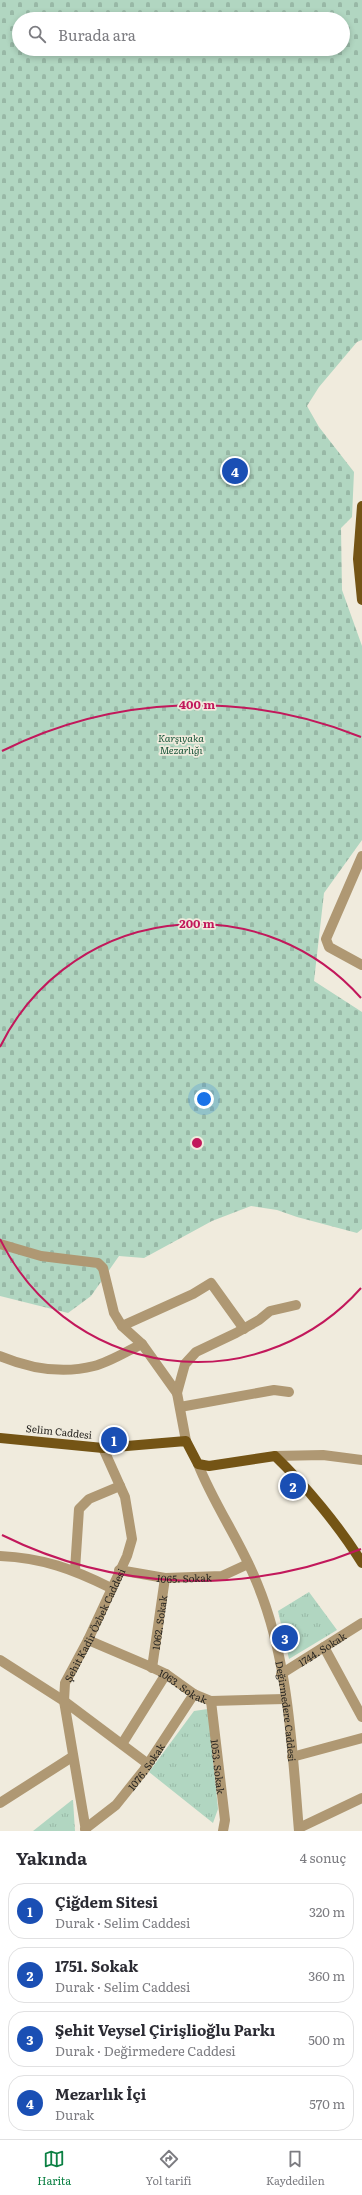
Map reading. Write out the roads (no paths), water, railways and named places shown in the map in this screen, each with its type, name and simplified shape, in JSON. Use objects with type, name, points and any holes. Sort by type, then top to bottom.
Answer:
[{"type":"main road","points":[[362,506],[358,559],[362,600]]},
{"type":"main road","name":"Selim Caddesi","points":[[0,1438],[103,1448],[186,1441]]},
{"type":"main road","points":[[186,1441],[198,1464],[209,1466],[275,1456],[288,1469],[327,1516],[351,1546],[362,1563]]},
{"type":"street","points":[[362,856],[326,939],[328,947],[362,965]]},
{"type":"street","points":[[0,1244],[41,1256],[98,1263],[103,1268],[114,1313],[122,1326],[142,1344],[177,1393],[186,1441]]},
{"type":"street","points":[[122,1326],[193,1294],[211,1284],[244,1328]]},
{"type":"street","points":[[177,1393],[185,1364],[196,1352],[244,1328],[270,1311],[296,1305]]},
{"type":"street","points":[[0,1356],[13,1361],[51,1370],[94,1366],[142,1344]]},
{"type":"street","points":[[180,1407],[274,1390],[289,1392]]},
{"type":"street","name":"Şehit Kadir Özbek Caddesi","points":[[86,1830],[72,1757],[64,1701],[65,1683],[88,1640],[119,1570],[127,1556],[132,1539],[125,1497],[103,1448]]},
{"type":"street","points":[[275,1456],[323,1455],[362,1460]]},
{"type":"street","name":"Değirmedere Caddesi","points":[[198,1464],[208,1488],[257,1583],[271,1625],[286,1699],[299,1829]]},
{"type":"street","points":[[75,1570],[79,1509],[90,1499],[120,1486]]},
{"type":"street","points":[[0,1556],[35,1559],[75,1570],[111,1588]]},
{"type":"street","name":"1065. Sokak","points":[[119,1570],[166,1578],[222,1576],[248,1564]]},
{"type":"street","name":"1062. Sokak","points":[[152,1668],[166,1578]]},
{"type":"street","name":"1744. Sokak","points":[[281,1674],[362,1623]]},
{"type":"street","name":"1063. Sokak","points":[[88,1640],[166,1674],[194,1694],[211,1701],[286,1699]]},
{"type":"street","points":[[324,1647],[362,1717]]},
{"type":"street","points":[[0,1660],[64,1701],[148,1764]]},
{"type":"street","points":[[122,1744],[166,1674]]},
{"type":"street","name":"1076. Sokak","points":[[86,1830],[116,1805],[148,1764],[194,1694]]},
{"type":"street","name":"1053. Sokak","points":[[211,1701],[225,1820],[222,1831]]},
{"type":"street","points":[[292,1757],[362,1738]]},
{"type":"street","points":[[0,1803],[72,1757]]},
{"type":"street","points":[[299,1829],[362,1798]]},
{"type":"place","name":"Mezarlık İçi","points":[[235,471]]},
{"type":"place","name":"Çiğdem Sitesi","points":[[114,1440]]},
{"type":"place","name":"1751. Sokak","points":[[293,1486]]},
{"type":"place","name":"Şehit Veysel Çirişlioğlu Parkı","points":[[285,1638]]},
{"type":"park label","name":"Karşıyaka Mezarlığı","points":[[181,742]]}]
